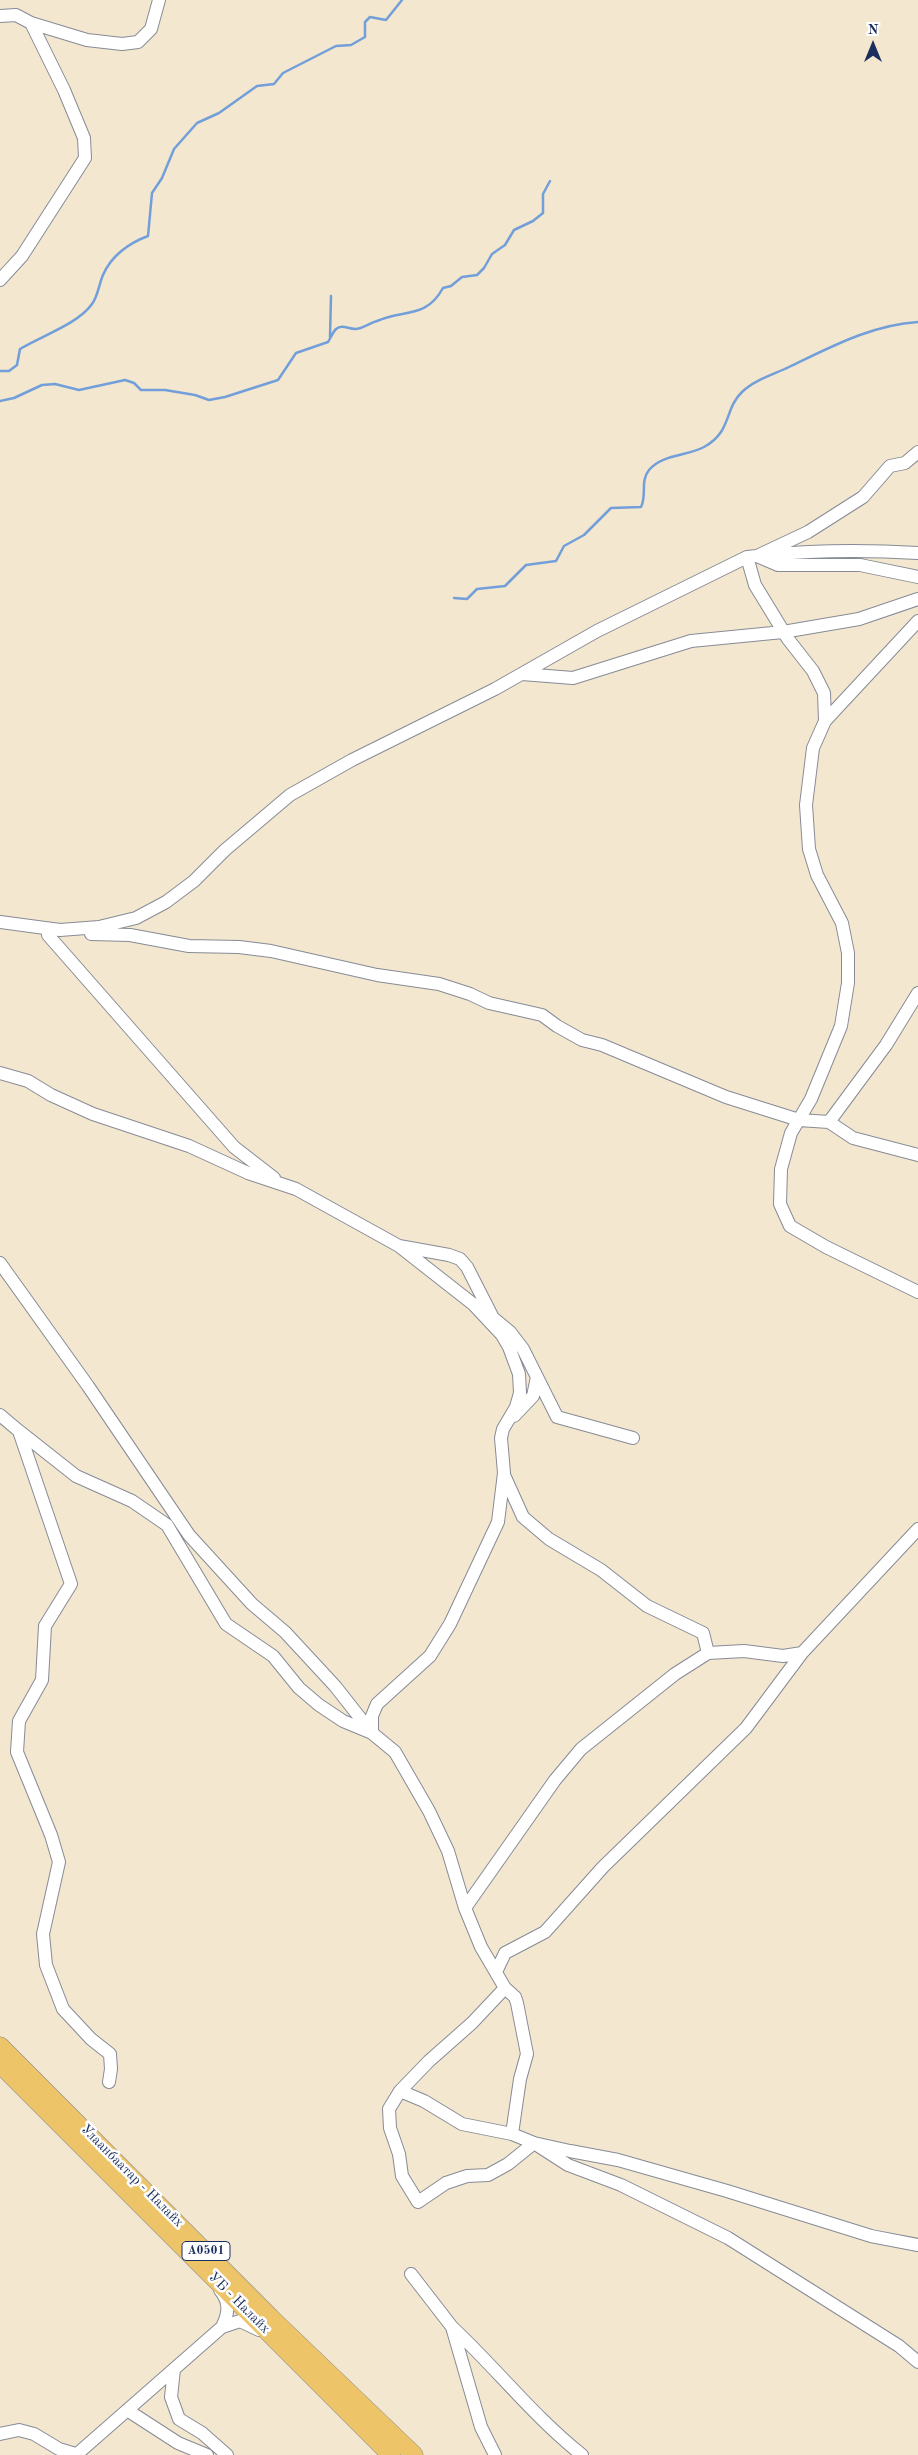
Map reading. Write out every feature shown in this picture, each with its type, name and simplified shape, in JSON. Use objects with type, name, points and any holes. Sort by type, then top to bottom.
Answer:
[{"type":"highway","name":"Улаанбаатар - Налайх","points":[[0,2046],[271,2318],[414,2455]]},
{"type":"highway","name":"Улаанбаатар - Налайх","points":[[0,2064],[66,2130]]},
{"type":"highway","name":"УБ - Налайх","points":[[66,2130],[391,2455]]},
{"type":"street","points":[[0,16],[16,15],[31,23],[87,40],[122,44],[138,42],[151,29],[159,0]]},
{"type":"street","points":[[0,280],[22,256],[85,158],[84,138],[64,90],[31,23]]},
{"type":"street","points":[[0,922],[60,930],[99,927],[136,918],[166,902],[194,881],[225,850],[290,795],[352,760],[522,674],[598,631],[808,532],[863,497],[890,466],[905,463],[918,452]]},
{"type":"street","points":[[752,557],[808,551],[862,550],[918,553]]},
{"type":"street","points":[[752,557],[778,565],[860,565],[918,577]]},
{"type":"street","points":[[752,557],[755,585],[783,632],[814,671],[824,694],[825,721]]},
{"type":"street","points":[[522,674],[573,678],[691,641],[783,632],[858,620],[918,599]]},
{"type":"street","points":[[918,621],[825,721],[812,748],[806,805],[809,849],[816,876],[842,923],[848,953],[848,983],[841,1026],[821,1076],[791,1134],[781,1169],[780,1204],[790,1226],[826,1248],[918,1292]]},
{"type":"street","points":[[31,927],[48,935],[234,1147],[281,1182]]},
{"type":"street","points":[[48,935],[116,934],[189,946],[238,947],[307,958],[377,975],[396,976],[439,984],[470,994],[489,1003],[542,1015],[582,1040],[602,1045],[726,1097],[799,1120],[829,1122],[853,1138],[918,1155]]},
{"type":"street","points":[[829,1122],[866,1073],[918,993]]},
{"type":"street","points":[[0,1073],[28,1081],[51,1095],[93,1114],[188,1146],[248,1173],[281,1182],[399,1246],[462,1294],[538,1376]]},
{"type":"street","points":[[399,1246],[449,1255],[460,1259],[467,1267],[493,1318],[510,1332],[523,1349],[538,1376],[557,1418],[633,1438]]},
{"type":"street","points":[[0,1263],[88,1386],[190,1535],[252,1604],[285,1632],[335,1686],[372,1733],[394,1752],[429,1811],[448,1851],[464,1908],[481,1947],[505,1988],[515,1996],[527,2054],[520,2079],[512,2134]]},
{"type":"street","points":[[502,1335],[509,1347],[521,1380],[520,1393],[510,1419]]},
{"type":"street","points":[[372,1733],[372,1716],[377,1704],[430,1656],[450,1624],[498,1522],[504,1473],[501,1438],[503,1429],[510,1419],[533,1396],[538,1376]]},
{"type":"street","points":[[0,1415],[76,1476],[132,1501],[167,1525],[226,1624],[273,1656],[299,1688],[320,1705],[343,1721],[372,1733]]},
{"type":"street","points":[[19,1430],[71,1584],[45,1626],[42,1680],[19,1721],[18,1729],[17,1752],[51,1834],[59,1862],[43,1934],[46,1965],[63,2010],[110,2054],[111,2069],[109,2082]]},
{"type":"street","points":[[504,1473],[523,1517],[549,1539],[601,1570],[647,1606],[703,1633],[708,1653]]},
{"type":"street","points":[[496,1972],[505,1953],[545,1932],[603,1867],[746,1728],[802,1653],[918,1529]]},
{"type":"street","points":[[464,1908],[555,1780],[581,1749],[668,1680],[708,1653],[744,1652],[783,1656],[802,1653]]},
{"type":"street","points":[[505,1988],[472,2023],[429,2061],[400,2091],[389,2108],[390,2128],[399,2154],[402,2176],[418,2202],[446,2183],[467,2176],[488,2175],[508,2164],[534,2143]]},
{"type":"street","points":[[400,2091],[424,2101],[462,2124],[512,2134],[534,2143],[568,2165],[621,2185],[728,2238],[899,2346],[918,2362]]},
{"type":"street","points":[[534,2143],[618,2160],[871,2236],[918,2245]]},
{"type":"street","points":[[411,2274],[452,2326],[485,2358],[562,2440],[582,2455]]},
{"type":"street","points":[[215,2279],[228,2304],[222,2327]]},
{"type":"street","points":[[0,2430],[19,2430],[34,2434],[58,2449],[77,2455],[222,2327],[240,2321],[271,2334]]},
{"type":"street","points":[[452,2326],[481,2427],[493,2446],[495,2455]]},
{"type":"street","points":[[174,2369],[171,2397],[179,2419],[202,2433],[227,2455]]},
{"type":"street","points":[[127,2410],[178,2443],[207,2455]]},
{"type":"street","points":[[0,2434],[19,2430]]},
{"type":"waterway","points":[[0,371],[9,371],[17,365],[20,349],[69,324],[86,311],[94,301],[106,268],[121,251],[134,242],[148,236],[152,193],[162,178],[174,149],[197,123],[219,113],[257,86],[274,84],[283,73],[336,46],[351,45],[365,37],[365,22],[370,17],[386,20],[402,0]]},
{"type":"waterway","points":[[0,401],[14,398],[42,385],[55,384],[79,390],[125,380],[134,383],[141,390],[165,390],[195,395],[209,400],[225,397],[278,380],[296,353],[328,342],[338,328],[358,329],[387,317],[422,309],[429,305],[443,288],[451,286],[462,277],[477,275],[484,268],[492,254],[505,245],[514,230],[533,221],[543,213],[543,194],[550,181]]},
{"type":"waterway","points":[[330,337],[331,296]]},
{"type":"waterway","points":[[454,598],[467,599],[477,589],[505,586],[526,565],[556,561],[564,546],[584,535],[611,508],[641,507],[644,498],[646,474],[649,470],[661,461],[698,450],[713,441],[724,427],[736,399],[752,384],[868,332],[884,327],[918,322]]}]
